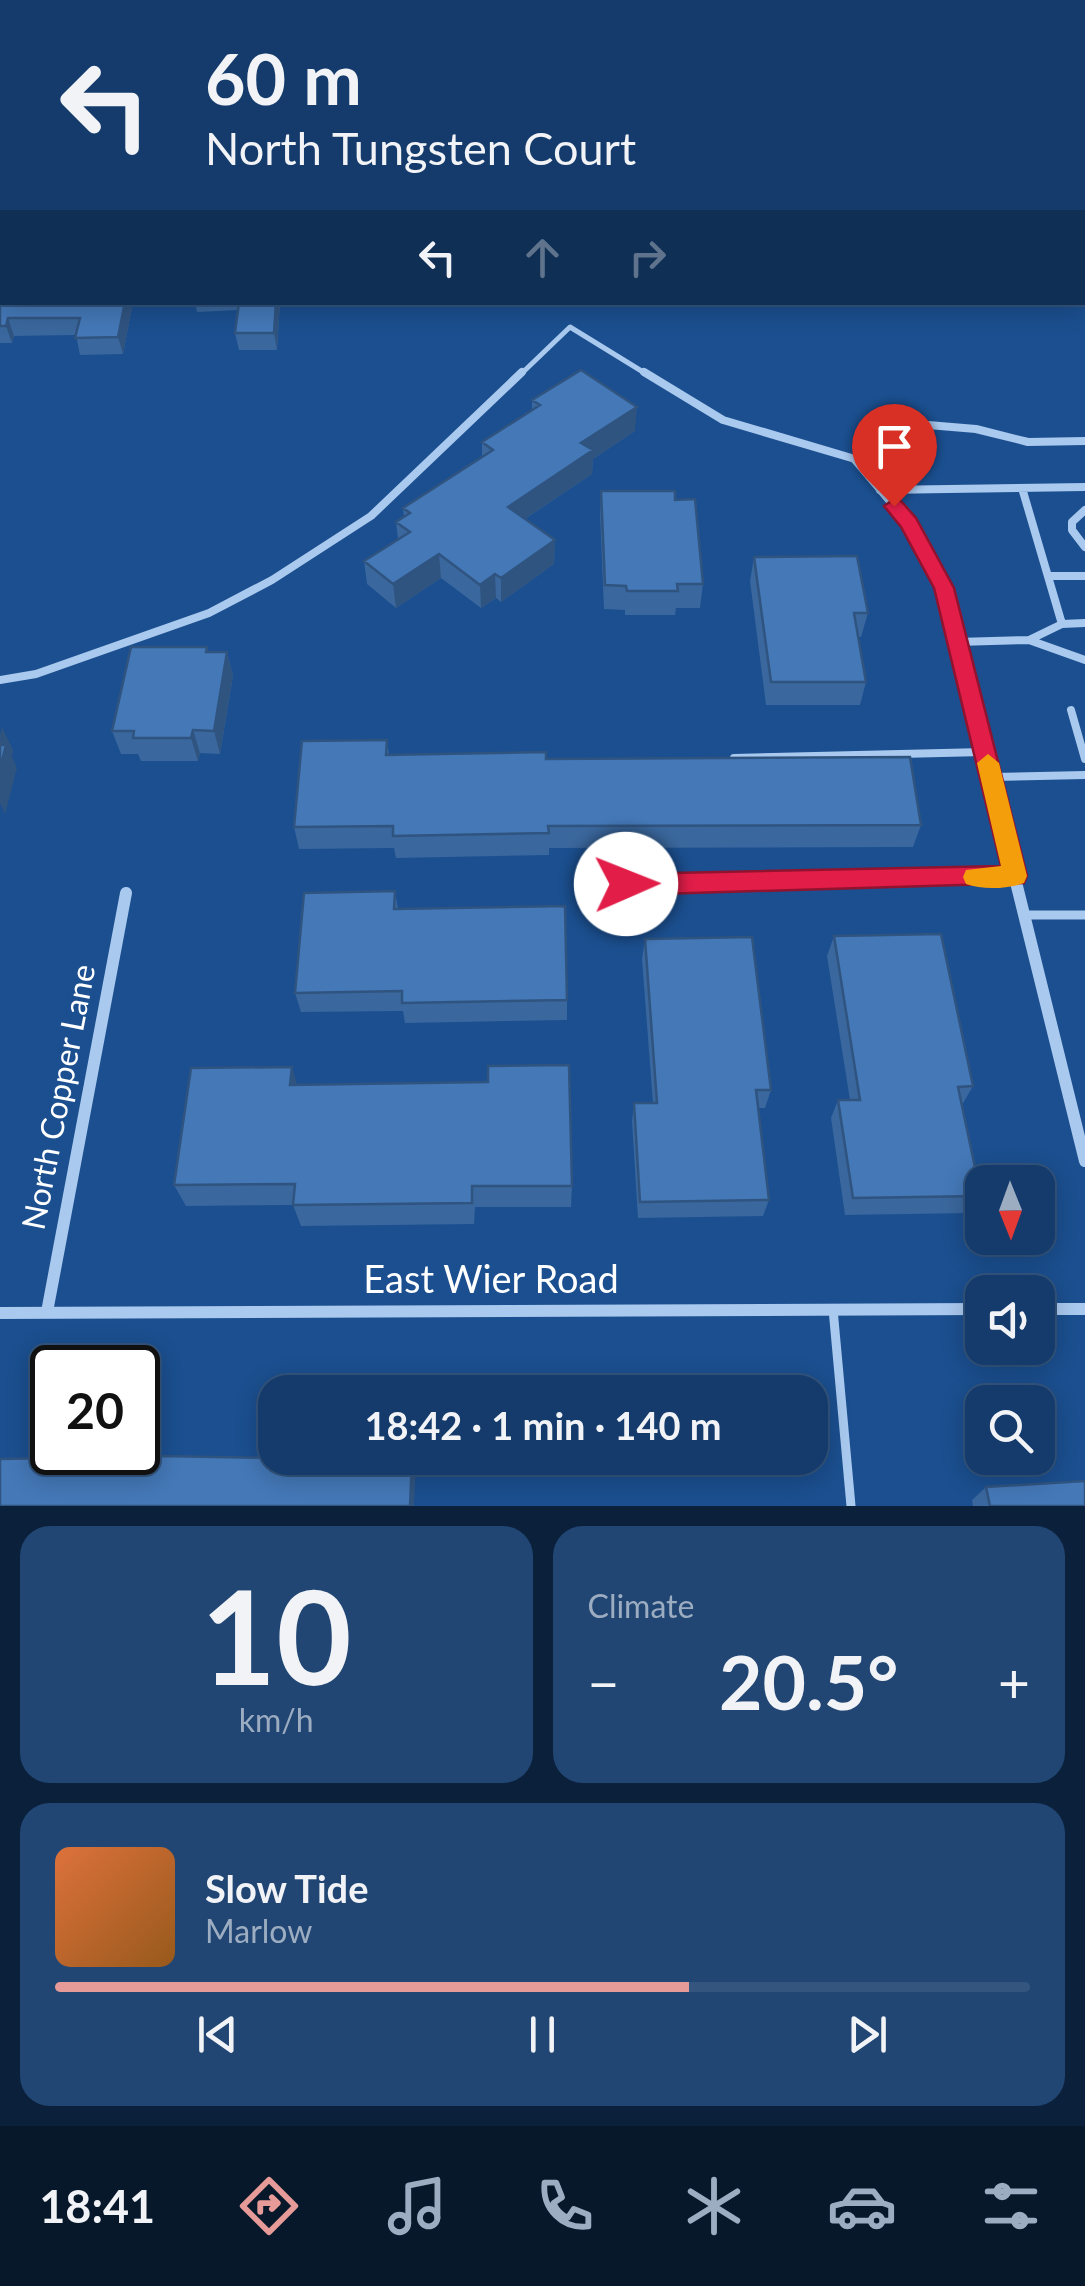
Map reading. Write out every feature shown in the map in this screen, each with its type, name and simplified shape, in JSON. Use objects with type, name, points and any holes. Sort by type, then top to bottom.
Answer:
[{"type":"street","points":[[855,459],[909,523],[944,588],[1085,1161]]},
{"type":"street","name":"North Copper Lane","points":[[46,1312],[126,893]]},
{"type":"street","points":[[1055,1309],[1085,1308]]},
{"type":"street","name":"East Wier Road","points":[[0,1313],[965,1309]]},
{"type":"lane","points":[[0,680],[36,674],[209,613],[272,580],[371,516],[570,327],[724,420],[855,459],[928,425],[976,429],[1028,442],[1085,440]]},
{"type":"lane","points":[[1022,488],[1062,624]]},
{"type":"lane","points":[[880,490],[1085,488]]},
{"type":"lane","points":[[1085,510],[1072,522],[1072,530],[1085,547]]},
{"type":"lane","points":[[1050,576],[1085,576]]},
{"type":"lane","points":[[1029,640],[1062,624],[1085,623]]},
{"type":"lane","points":[[957,642],[1029,640],[1085,660]]},
{"type":"lane","points":[[1071,710],[1085,759]]},
{"type":"lane","points":[[727,758],[984,752]]},
{"type":"lane","points":[[992,778],[1085,775]]},
{"type":"lane","points":[[626,884],[1015,876]]},
{"type":"lane","points":[[1025,915],[1085,915]]},
{"type":"lane","points":[[1070,1100],[1085,1100]]},
{"type":"lane","points":[[834,1309],[851,1506]]},
{"type":"building","points":[[0,305],[124,305],[118,337],[75,338],[80,318],[8,318],[6,326],[0,326]]},
{"type":"building","points":[[239,305],[276,305],[274,333],[235,333]]},
{"type":"building","points":[[581,370],[637,407],[581,443],[593,450],[508,507],[555,540],[501,578],[495,574],[480,585],[439,554],[393,584],[364,561],[410,532],[396,522],[410,513],[403,508],[493,450],[482,442],[540,405],[532,400]]},
{"type":"building","points":[[601,491],[675,491],[675,500],[695,499],[703,584],[677,584],[678,591],[627,591],[626,586],[605,585]]},
{"type":"building","points":[[857,556],[868,613],[854,613],[866,682],[771,682],[754,557]]},
{"type":"building","points":[[131,647],[207,647],[206,652],[227,652],[214,731],[193,730],[191,738],[133,738],[134,731],[112,731]]},
{"type":"building","points":[[387,740],[386,755],[546,752],[546,759],[910,757],[921,825],[548,826],[549,833],[393,836],[393,826],[294,827],[302,741]]},
{"type":"building","points":[[0,745],[6,745],[0,769]]},
{"type":"building","points":[[395,891],[394,909],[565,906],[567,1000],[402,1003],[402,991],[295,993],[304,893]]},
{"type":"building","points":[[941,934],[973,1086],[958,1087],[974,1165],[965,1165],[965,1196],[853,1198],[838,1100],[860,1100],[834,936]]},
{"type":"building","points":[[752,937],[771,1090],[756,1090],[769,1200],[640,1202],[634,1103],[657,1103],[645,939]]},
{"type":"building","points":[[569,1065],[572,1186],[472,1186],[472,1203],[293,1205],[295,1184],[174,1185],[191,1068],[292,1067],[290,1085],[488,1082],[488,1066]]},
{"type":"building","points":[[160,1456],[258,1458],[258,1475],[411,1475],[410,1506],[0,1506],[0,1459],[30,1458],[30,1475],[160,1475]]},
{"type":"building","points":[[1085,1481],[1085,1506],[990,1506],[986,1487]]},
{"type":"slow traffic","points":[[975,877],[1015,876],[988,763]]},
{"type":"route","points":[[626,884],[1015,876],[944,588],[909,523],[894,506]]}]
